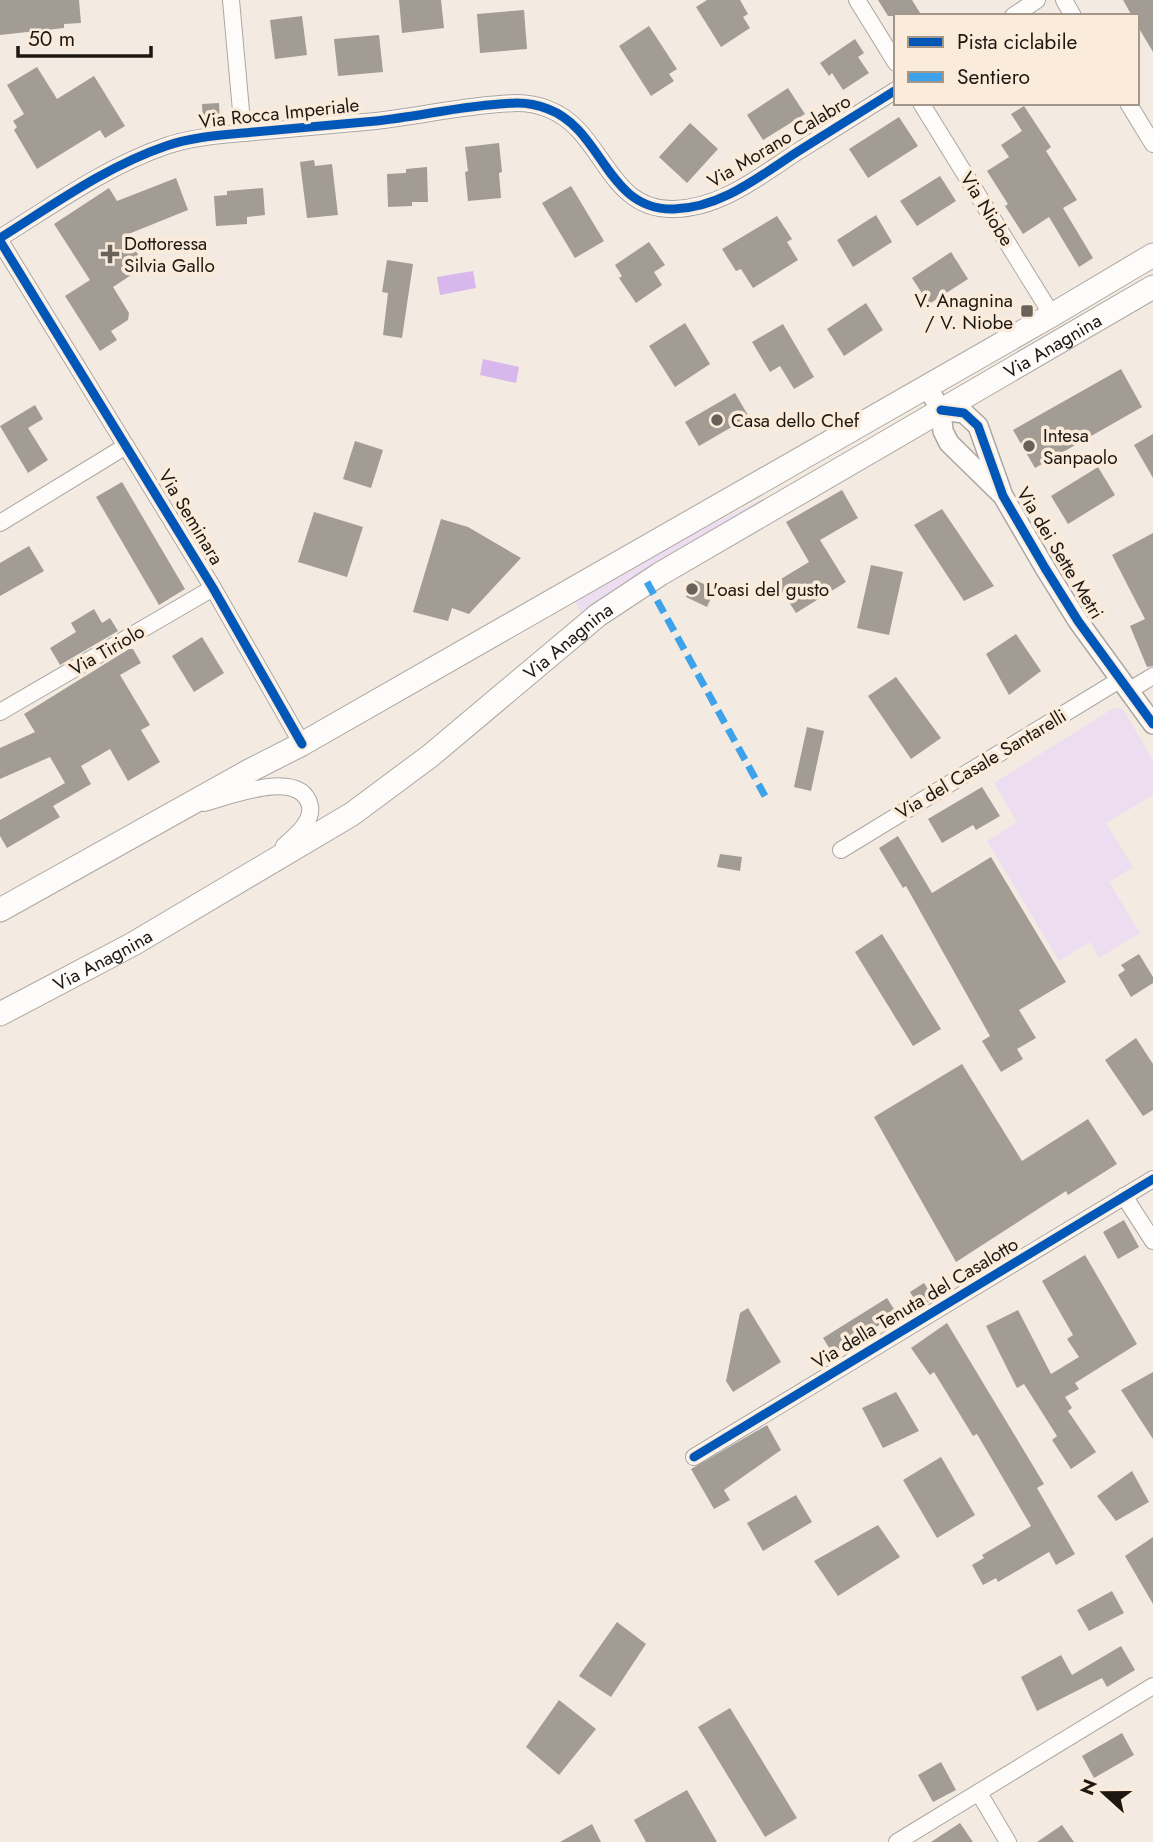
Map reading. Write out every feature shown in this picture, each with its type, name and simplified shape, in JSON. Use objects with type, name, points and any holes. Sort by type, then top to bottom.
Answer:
[{"type":"main road","name":"Via Anagnina","points":[[0,910],[302,744],[1153,255]]},
{"type":"main road","name":"Via Anagnina","points":[[0,1014],[200,906],[373,800],[430,756],[566,640],[647,582],[1153,287]]},
{"type":"street","points":[[231,0],[243,133]]},
{"type":"street","points":[[856,0],[894,59]]},
{"type":"street","points":[[1016,14],[1037,0]]},
{"type":"street","name":"Via Morano Calabro","points":[[513,103],[527,103],[551,110],[575,124],[613,177],[633,197],[650,206],[664,209],[689,208],[739,189],[894,91]]},
{"type":"street","name":"Via Rocca Imperiale","points":[[0,239],[130,161],[164,146],[200,137],[379,120],[513,103]]},
{"type":"street","name":"Via Niobe","points":[[922,105],[1052,315]]},
{"type":"street","points":[[1129,105],[1153,144]]},
{"type":"street","name":"Via Seminara","points":[[0,239],[214,588],[302,744]]},
{"type":"street","points":[[927,387],[941,410]]},
{"type":"street","name":"Via dei Sette Metri","points":[[1003,496],[949,443],[943,431],[941,410],[964,413],[978,426],[1003,496],[1065,601],[1153,724]]},
{"type":"street","points":[[0,523],[127,446]]},
{"type":"street","name":"Via Tiriolo","points":[[0,712],[214,588]]},
{"type":"street","name":"Via del Casale Santarelli","points":[[841,850],[1126,684],[1153,676]]},
{"type":"street","points":[[186,807],[278,785],[302,792],[310,808],[308,820],[290,840],[200,906]]},
{"type":"street","name":"Via della Tenuta del Casalotto","points":[[694,1457],[1153,1179]]},
{"type":"street","points":[[1124,1196],[1153,1241]]},
{"type":"street","points":[[897,1842],[1153,1686]]},
{"type":"street","points":[[979,1793],[1008,1842]]},
{"type":"shaded area","points":[[473,271],[476,288],[440,295],[437,277]]},
{"type":"shaded area","points":[[483,359],[519,367],[516,383],[480,375]]},
{"type":"shaded area","points":[[762,499],[768,499],[582,614],[574,601],[665,548]]},
{"type":"shaded area","points":[[1114,708],[1123,709],[1153,760],[1153,795],[1106,823],[1133,867],[1109,882],[1140,933],[1099,958],[1090,942],[1059,961],[987,841],[1017,822],[994,783]]},
{"type":"building","points":[[0,0],[79,0],[81,23],[64,24],[64,28],[0,35]]},
{"type":"building","points":[[399,0],[441,0],[444,28],[402,33]]},
{"type":"building","points":[[707,0],[740,0],[748,14],[743,17],[750,28],[721,47],[696,7]]},
{"type":"building","points":[[878,0],[912,0],[921,14],[894,14],[888,16]]},
{"type":"building","points":[[1123,0],[1153,0],[1153,52],[1139,28],[1139,14],[1131,14]]},
{"type":"building","points":[[524,10],[527,49],[480,53],[477,14]]},
{"type":"building","points":[[302,16],[307,55],[275,59],[270,20]]},
{"type":"building","points":[[649,26],[677,69],[669,74],[674,81],[651,96],[619,46]]},
{"type":"building","points":[[379,35],[383,72],[338,76],[334,39]]},
{"type":"building","points":[[855,39],[864,53],[858,57],[869,73],[843,90],[832,73],[829,76],[820,63]]},
{"type":"building","points":[[37,67],[57,99],[94,76],[125,126],[105,138],[100,130],[37,169],[14,130],[17,127],[13,121],[24,114],[7,85]]},
{"type":"building","points":[[788,88],[805,114],[763,140],[747,115]]},
{"type":"building","points":[[219,103],[220,123],[203,123],[202,104]]},
{"type":"building","points":[[1024,106],[1051,147],[1046,151],[1077,200],[1063,208],[1093,258],[1079,267],[1049,217],[1023,234],[987,171],[1009,157],[1001,145],[1022,131],[1011,114]]},
{"type":"building","points":[[899,117],[918,146],[868,178],[849,149]]},
{"type":"building","points":[[690,123],[718,149],[687,183],[659,157]]},
{"type":"building","points":[[499,143],[501,198],[468,201],[465,147]]},
{"type":"building","points":[[314,160],[315,166],[332,164],[338,215],[307,218],[300,162]]},
{"type":"building","points":[[427,167],[428,202],[388,207],[387,174],[406,173],[406,169]]},
{"type":"building","points":[[940,176],[956,201],[917,226],[900,201]]},
{"type":"building","points":[[176,178],[188,210],[126,235],[145,266],[113,287],[129,313],[128,320],[111,331],[117,340],[100,351],[65,296],[90,280],[54,224],[109,188],[117,201]]},
{"type":"building","points":[[571,186],[604,241],[575,258],[542,203]]},
{"type":"building","points":[[263,188],[265,215],[247,217],[247,224],[216,226],[214,196],[227,195],[227,191]]},
{"type":"building","points":[[876,215],[892,242],[853,267],[837,240]]},
{"type":"building","points":[[777,216],[792,239],[787,242],[798,260],[753,288],[741,269],[736,271],[722,249]]},
{"type":"building","points":[[649,242],[665,265],[654,272],[662,285],[636,303],[619,278],[622,276],[615,265]]},
{"type":"building","points":[[951,252],[968,279],[929,304],[912,278]]},
{"type":"building","points":[[387,260],[413,264],[402,338],[383,335],[388,293],[382,292]]},
{"type":"building","points":[[866,303],[883,330],[844,356],[827,329]]},
{"type":"building","points":[[685,323],[710,364],[675,387],[649,346]]},
{"type":"building","points":[[783,324],[814,377],[794,389],[780,366],[770,372],[752,342]]},
{"type":"building","points":[[1121,369],[1142,407],[1035,468],[1013,430]]},
{"type":"building","name":"Casa dello Chef","points":[[735,393],[749,417],[699,446],[685,422]]},
{"type":"building","points":[[35,405],[43,419],[28,428],[48,460],[28,473],[0,426]]},
{"type":"building","points":[[1153,434],[1153,478],[1134,445]]},
{"type":"building","points":[[355,441],[383,450],[371,488],[343,479]]},
{"type":"building","points":[[1098,467],[1115,495],[1068,524],[1051,496]]},
{"type":"building","points":[[122,482],[185,589],[159,605],[96,497]]},
{"type":"building","points":[[842,490],[858,518],[820,540],[846,582],[796,613],[776,582],[809,562],[786,522]]},
{"type":"building","points":[[942,509],[994,586],[964,601],[914,525]]},
{"type":"building","points":[[314,512],[363,527],[347,577],[298,562]]},
{"type":"building","points":[[441,519],[468,527],[521,558],[469,614],[452,608],[448,621],[413,612]]},
{"type":"building","points":[[1153,533],[1153,666],[1147,667],[1130,626],[1145,619],[1112,555]]},
{"type":"building","points":[[29,546],[44,571],[0,596],[0,563]]},
{"type":"building","points":[[871,565],[903,572],[889,635],[857,628]]},
{"type":"building","points":[[695,580],[715,589],[707,607],[686,597]]},
{"type":"building","points":[[94,609],[102,623],[110,618],[118,631],[60,665],[50,648],[76,632],[71,623]]},
{"type":"building","points":[[1016,634],[1041,671],[1009,695],[986,654]]},
{"type":"building","points":[[202,637],[224,673],[194,692],[172,656]]},
{"type":"building","points":[[133,649],[141,663],[120,675],[150,725],[141,730],[160,762],[128,781],[110,749],[81,766],[91,784],[53,806],[60,817],[7,848],[0,836],[0,820],[65,783],[50,757],[0,779],[0,748],[35,732],[24,714]]},
{"type":"building","points":[[896,677],[941,738],[911,759],[868,696]]},
{"type":"building","points":[[807,727],[824,731],[811,791],[794,787]]},
{"type":"building","points":[[982,787],[1000,816],[976,830],[973,825],[942,843],[928,819]]},
{"type":"building","points":[[898,836],[932,893],[991,857],[1066,982],[1019,1010],[1036,1038],[1017,1049],[1023,1059],[1001,1072],[982,1041],[990,1036],[906,886],[903,888],[879,848]]},
{"type":"building","points":[[720,854],[742,857],[740,871],[717,867]]},
{"type":"building","points":[[882,934],[941,1029],[913,1046],[855,952]]},
{"type":"building","points":[[1139,954],[1153,977],[1153,983],[1131,997],[1118,975],[1125,970],[1121,965]]},
{"type":"building","points":[[1136,1038],[1153,1064],[1153,1110],[1143,1116],[1105,1060]]},
{"type":"building","points":[[962,1064],[1022,1161],[1088,1119],[1117,1164],[1068,1195],[1066,1191],[956,1262],[874,1117]]},
{"type":"building","points":[[1124,1220],[1139,1247],[1118,1259],[1103,1232]]},
{"type":"building","points":[[1085,1255],[1137,1344],[1075,1383],[1079,1389],[1065,1397],[1072,1408],[1068,1411],[1096,1452],[1071,1469],[1052,1440],[1057,1436],[1024,1384],[1017,1388],[986,1326],[1018,1310],[1051,1374],[1079,1357],[1067,1339],[1073,1335],[1042,1281]]},
{"type":"building","points":[[924,1283],[934,1299],[920,1308],[910,1292]]},
{"type":"building","points":[[887,1298],[897,1314],[833,1354],[823,1338]]},
{"type":"building","points":[[748,1308],[781,1362],[733,1392],[726,1381],[740,1313]]},
{"type":"building","points":[[947,1323],[1044,1484],[1037,1488],[1075,1554],[1056,1565],[1049,1552],[998,1582],[996,1578],[983,1585],[972,1565],[984,1558],[982,1555],[1031,1526],[977,1434],[973,1436],[934,1372],[930,1375],[911,1348]]},
{"type":"building","points":[[1153,1372],[1153,1439],[1121,1390]]},
{"type":"building","points":[[896,1392],[919,1431],[883,1448],[862,1408]]},
{"type":"building","points":[[767,1425],[781,1450],[724,1490],[730,1500],[714,1509],[691,1469]]},
{"type":"building","points":[[941,1457],[975,1515],[937,1538],[903,1480]]},
{"type":"building","points":[[1132,1471],[1149,1502],[1116,1521],[1097,1496]]},
{"type":"building","points":[[796,1495],[812,1522],[763,1551],[747,1523]]},
{"type":"building","points":[[878,1525],[900,1557],[838,1596],[814,1561]]},
{"type":"building","points":[[1153,1537],[1153,1604],[1125,1556]]},
{"type":"building","points":[[1112,1591],[1124,1613],[1089,1631],[1077,1610]]},
{"type":"building","points":[[617,1622],[646,1644],[611,1697],[579,1676]]},
{"type":"building","points":[[1121,1646],[1135,1670],[1107,1687],[1102,1678],[1037,1711],[1021,1677],[1061,1655],[1072,1675]]},
{"type":"building","points":[[559,1700],[596,1729],[559,1775],[526,1747]]},
{"type":"building","points":[[730,1708],[797,1818],[765,1837],[698,1727]]},
{"type":"building","points":[[1122,1733],[1134,1755],[1094,1778],[1082,1756]]},
{"type":"building","points":[[941,1762],[956,1790],[933,1802],[918,1775]]},
{"type":"building","points":[[687,1790],[717,1842],[646,1842],[634,1820]]},
{"type":"building","points":[[960,1823],[973,1842],[931,1842]]},
{"type":"building","points":[[592,1824],[601,1842],[560,1842]]},
{"type":"building","points":[[1062,1825],[1074,1842],[1037,1842]]},
{"type":"marked path","points":[[647,582],[765,796]]},
{"type":"cycle path","points":[[0,238],[123,164],[144,154],[188,140],[376,121],[517,103],[544,108],[567,119],[582,134],[619,184],[634,197],[651,206],[674,209],[691,207],[708,203],[739,189],[894,91]]},
{"type":"cycle path","points":[[0,241],[213,588],[302,744]]},
{"type":"cycle path","points":[[941,410],[964,413],[978,426],[1003,496],[1045,568],[1078,621],[1153,724]]},
{"type":"cycle path","points":[[694,1457],[1153,1179]]},
{"type":"place","name":"Dottoressa Silvia Gallo","points":[[110,254]]},
{"type":"place","name":"V. Anagnina / V. Niobe","points":[[1027,311]]},
{"type":"place","name":"Casa dello Chef","points":[[717,420]]},
{"type":"place","name":"Intesa Sanpaolo","points":[[1029,446]]},
{"type":"place","name":"L'oasi del gusto","points":[[692,589]]}]
